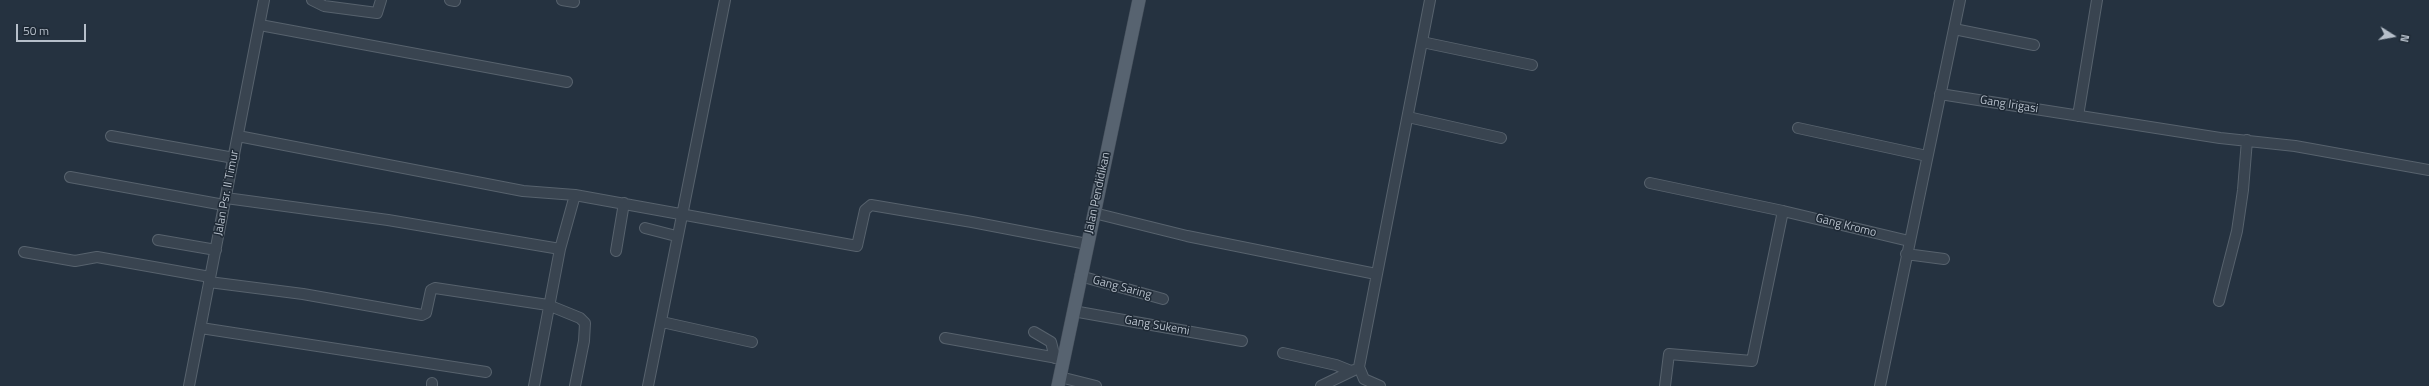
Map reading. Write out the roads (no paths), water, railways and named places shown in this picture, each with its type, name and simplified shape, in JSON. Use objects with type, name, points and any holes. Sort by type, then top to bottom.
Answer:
[{"type":"main road","name":"Jalan Pendidikan","points":[[1059,382],[1061,354],[1073,311],[1139,0]]},
{"type":"street","name":"Jalan Psr. II Timur","points":[[189,386],[264,0]]},
{"type":"street","points":[[312,0],[324,6],[377,13],[381,0]]},
{"type":"street","points":[[562,0],[574,2]]},
{"type":"street","points":[[648,386],[662,322],[676,236],[725,0]]},
{"type":"street","points":[[1359,372],[1376,274],[1430,0]]},
{"type":"street","points":[[1880,386],[1906,254],[1960,0]]},
{"type":"street","points":[[2078,116],[2097,0]]},
{"type":"street","points":[[260,25],[567,82]]},
{"type":"street","points":[[1954,30],[2034,45]]},
{"type":"street","points":[[1422,42],[1532,65]]},
{"type":"street","name":"Gang Irigasi","points":[[1940,94],[2078,116],[2295,146],[2429,170]]},
{"type":"street","points":[[1408,117],[1501,138]]},
{"type":"street","points":[[1798,128],[1927,156]]},
{"type":"street","points":[[111,136],[234,158]]},
{"type":"street","points":[[238,136],[523,191],[575,195],[681,212],[857,246],[865,210],[871,205],[1087,244]]},
{"type":"street","points":[[2219,301],[2237,231],[2243,190],[2247,140]]},
{"type":"street","points":[[70,177],[225,201],[373,218],[560,249]]},
{"type":"street","name":"Gang Kromo","points":[[1650,183],[1783,211],[1909,242]]},
{"type":"street","points":[[534,386],[548,305],[560,249],[575,195]]},
{"type":"street","points":[[616,251],[624,203]]},
{"type":"street","points":[[1665,386],[1669,354],[1752,360],[1783,211]]},
{"type":"street","points":[[1094,213],[1187,236],[1376,274]]},
{"type":"street","points":[[645,228],[676,236]]},
{"type":"street","points":[[158,240],[216,250]]},
{"type":"street","points":[[24,252],[75,261],[97,257],[210,280],[423,315],[431,290],[436,288],[548,305],[580,318],[584,323],[584,341],[575,386]]},
{"type":"street","points":[[1906,254],[1944,259]]},
{"type":"street","name":"Gang Saring","points":[[1080,276],[1164,299]]},
{"type":"street","name":"Gang Sukemi","points":[[1073,311],[1242,341]]},
{"type":"street","points":[[662,322],[752,342]]},
{"type":"street","points":[[201,328],[486,372]]},
{"type":"street","points":[[1034,332],[1050,340],[1061,354]]},
{"type":"street","points":[[945,338],[1061,354]]},
{"type":"street","points":[[1283,353],[1336,365],[1359,372],[1380,386]]},
{"type":"street","points":[[1321,386],[1359,372]]},
{"type":"street","points":[[1059,382],[1096,386]]}]
